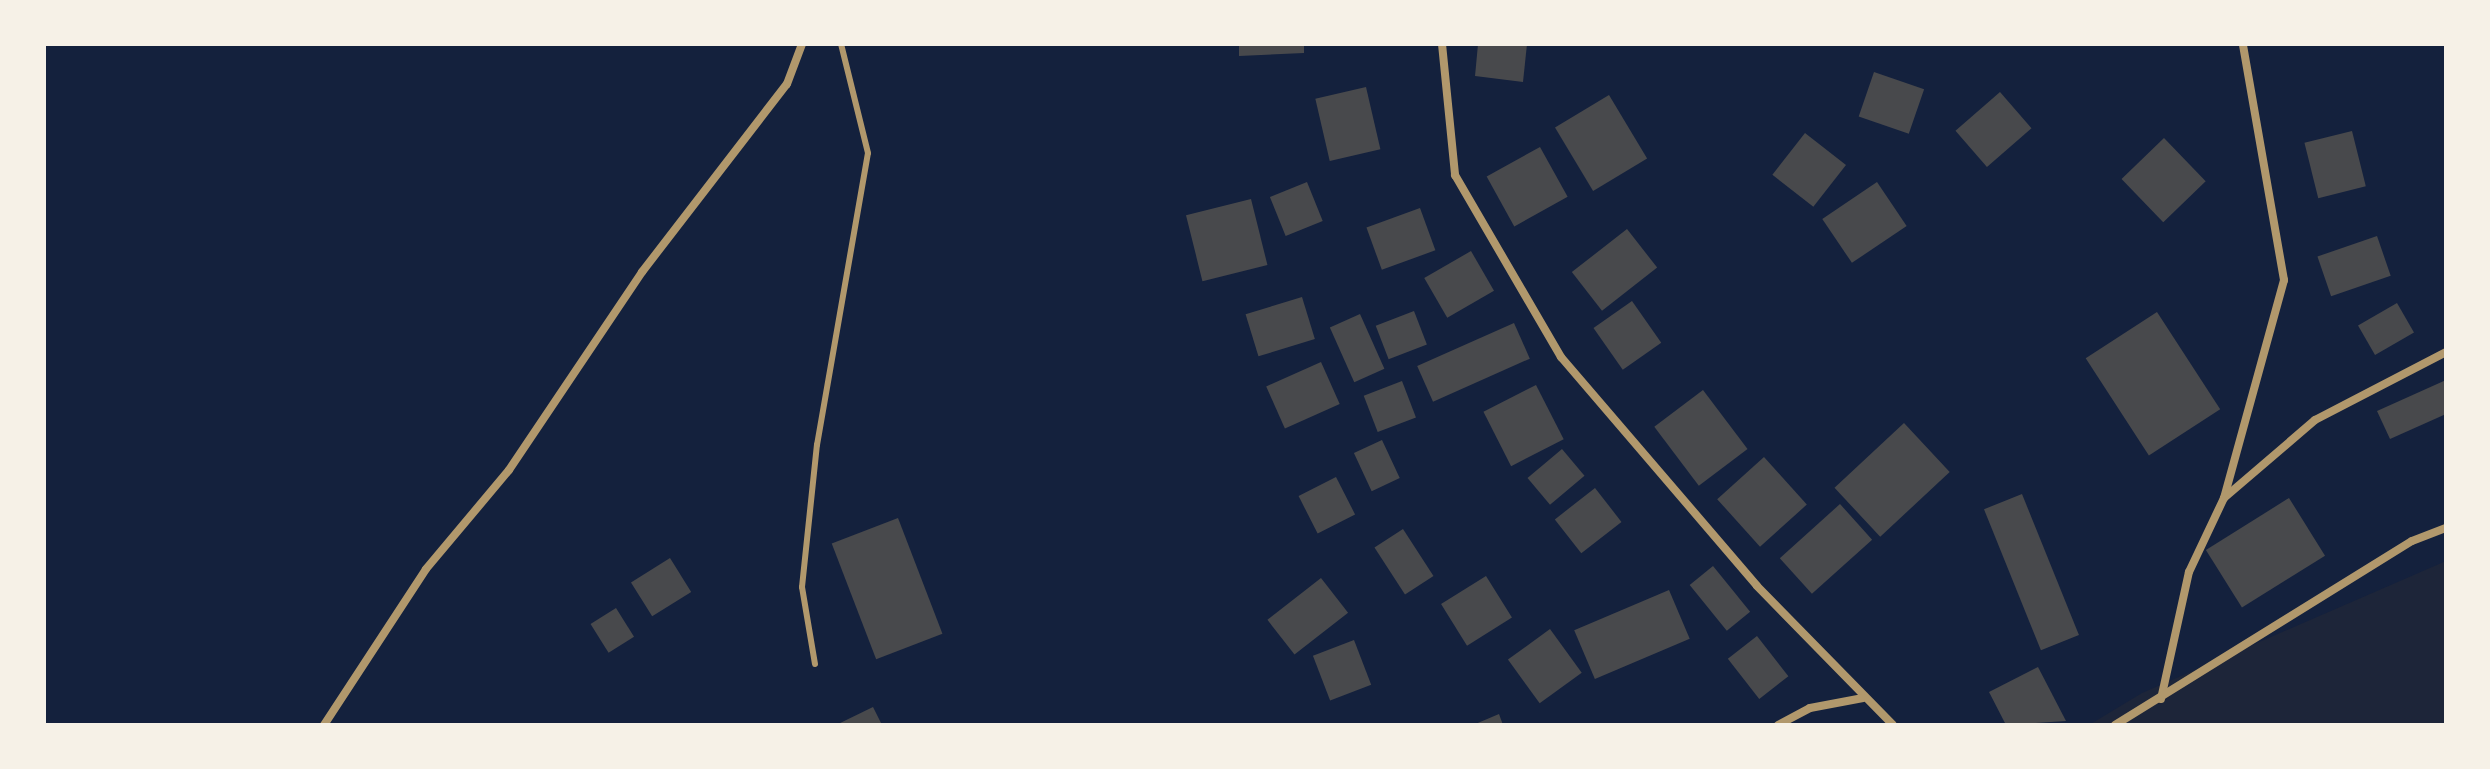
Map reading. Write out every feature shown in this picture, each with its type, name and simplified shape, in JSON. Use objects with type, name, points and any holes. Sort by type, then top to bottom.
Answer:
[{"type":"street","points":[[324,725],[417,582],[509,470],[642,272],[787,84],[802,44]]},
{"type":"street","points":[[1442,44],[1455,175],[1561,357],[1863,698],[1893,725]]},
{"type":"street","points":[[2161,699],[2189,572],[2224,498],[2284,280],[2243,44]]},
{"type":"street","points":[[2224,498],[2315,420],[2446,352]]},
{"type":"street","points":[[2115,725],[2412,541],[2446,528]]},
{"type":"street","points":[[1778,725],[1810,708],[1863,698]]},
{"type":"lane","points":[[815,664],[802,587],[817,445],[868,153],[841,44]]},
{"type":"shaded area","points":[[2446,561],[2446,725],[2089,725],[2142,693]]},
{"type":"building","points":[[1239,44],[1304,44],[1304,53],[1239,56]]},
{"type":"building","points":[[1478,44],[1527,44],[1523,82],[1475,76]]},
{"type":"building","points":[[1874,72],[1924,89],[1909,134],[1859,116]]},
{"type":"building","points":[[1366,87],[1380,149],[1330,161],[1315,99]]},
{"type":"building","points":[[2000,92],[2031,128],[1987,167],[1955,131]]},
{"type":"building","points":[[1609,95],[1647,158],[1593,191],[1555,127]]},
{"type":"building","points":[[2352,131],[2366,186],[2318,198],[2304,143]]},
{"type":"building","points":[[1805,133],[1846,165],[1813,207],[1772,175]]},
{"type":"building","points":[[2164,138],[2206,181],[2163,222],[2122,179]]},
{"type":"building","points":[[1540,147],[1568,197],[1514,226],[1487,177]]},
{"type":"building","points":[[1307,182],[1323,221],[1286,236],[1270,197]]},
{"type":"building","points":[[1877,182],[1907,226],[1852,263],[1822,219]]},
{"type":"building","points":[[1251,199],[1267,265],[1202,281],[1186,215]]},
{"type":"building","points":[[1420,208],[1435,250],[1382,270],[1366,227]]},
{"type":"building","points":[[1627,229],[1657,268],[1602,311],[1572,272]]},
{"type":"building","points":[[2377,236],[2391,276],[2331,296],[2317,257]]},
{"type":"building","points":[[1471,251],[1494,291],[1447,318],[1424,278]]},
{"type":"building","points":[[1302,297],[1315,339],[1258,356],[1246,314]]},
{"type":"building","points":[[1632,301],[1661,343],[1623,370],[1593,328]]},
{"type":"building","points":[[2397,303],[2414,332],[2375,355],[2358,326]]},
{"type":"building","points":[[1414,311],[1427,345],[1389,359],[1376,326]]},
{"type":"building","points":[[2157,312],[2220,409],[2149,456],[2086,358]]},
{"type":"building","points":[[1360,314],[1384,369],[1354,382],[1330,327]]},
{"type":"building","points":[[1514,323],[1530,359],[1433,402],[1417,366]]},
{"type":"building","points":[[1321,362],[1340,404],[1285,428],[1266,386]]},
{"type":"building","points":[[2446,380],[2446,414],[2390,439],[2377,411]]},
{"type":"building","points":[[1402,381],[1416,417],[1378,432],[1364,396]]},
{"type":"building","points":[[1536,385],[1564,439],[1511,466],[1483,412]]},
{"type":"building","points":[[1703,390],[1748,449],[1699,486],[1654,427]]},
{"type":"building","points":[[1904,423],[1950,472],[1880,537],[1835,488]]},
{"type":"building","points":[[1382,440],[1400,478],[1372,491],[1354,453]]},
{"type":"building","points":[[1562,449],[1584,476],[1550,505],[1528,478]]},
{"type":"building","points":[[1764,457],[1807,505],[1760,547],[1717,499]]},
{"type":"building","points":[[1336,477],[1355,514],[1318,533],[1299,496]]},
{"type":"building","points":[[1595,488],[1621,522],[1581,553],[1555,519]]},
{"type":"building","points":[[2022,494],[2079,635],[2041,650],[1984,509]]},
{"type":"building","points":[[2289,498],[2325,556],[2242,608],[2206,550]]},
{"type":"building","points":[[1840,504],[1872,540],[1812,594],[1780,558]]},
{"type":"building","points":[[898,518],[942,634],[876,659],[832,543]]},
{"type":"building","points":[[1403,529],[1433,576],[1405,594],[1374,548]]},
{"type":"building","points":[[670,558],[691,592],[652,616],[631,582]]},
{"type":"building","points":[[1713,566],[1750,612],[1727,631],[1690,585]]},
{"type":"building","points":[[1486,576],[1512,618],[1467,646],[1441,604]]},
{"type":"building","points":[[1321,578],[1348,613],[1295,655],[1267,620]]},
{"type":"building","points":[[1669,590],[1690,639],[1595,679],[1574,630]]},
{"type":"building","points":[[616,608],[634,637],[609,653],[591,624]]},
{"type":"building","points":[[1550,629],[1582,673],[1540,703],[1508,660]]},
{"type":"building","points":[[1757,636],[1788,676],[1759,699],[1728,659]]},
{"type":"building","points":[[1354,640],[1371,685],[1330,701],[1313,656]]},
{"type":"building","points":[[2038,667],[2066,721],[2006,725],[1989,692]]},
{"type":"building","points":[[873,707],[882,725],[836,725]]},
{"type":"building","points":[[1499,714],[1503,725],[1473,725]]}]
